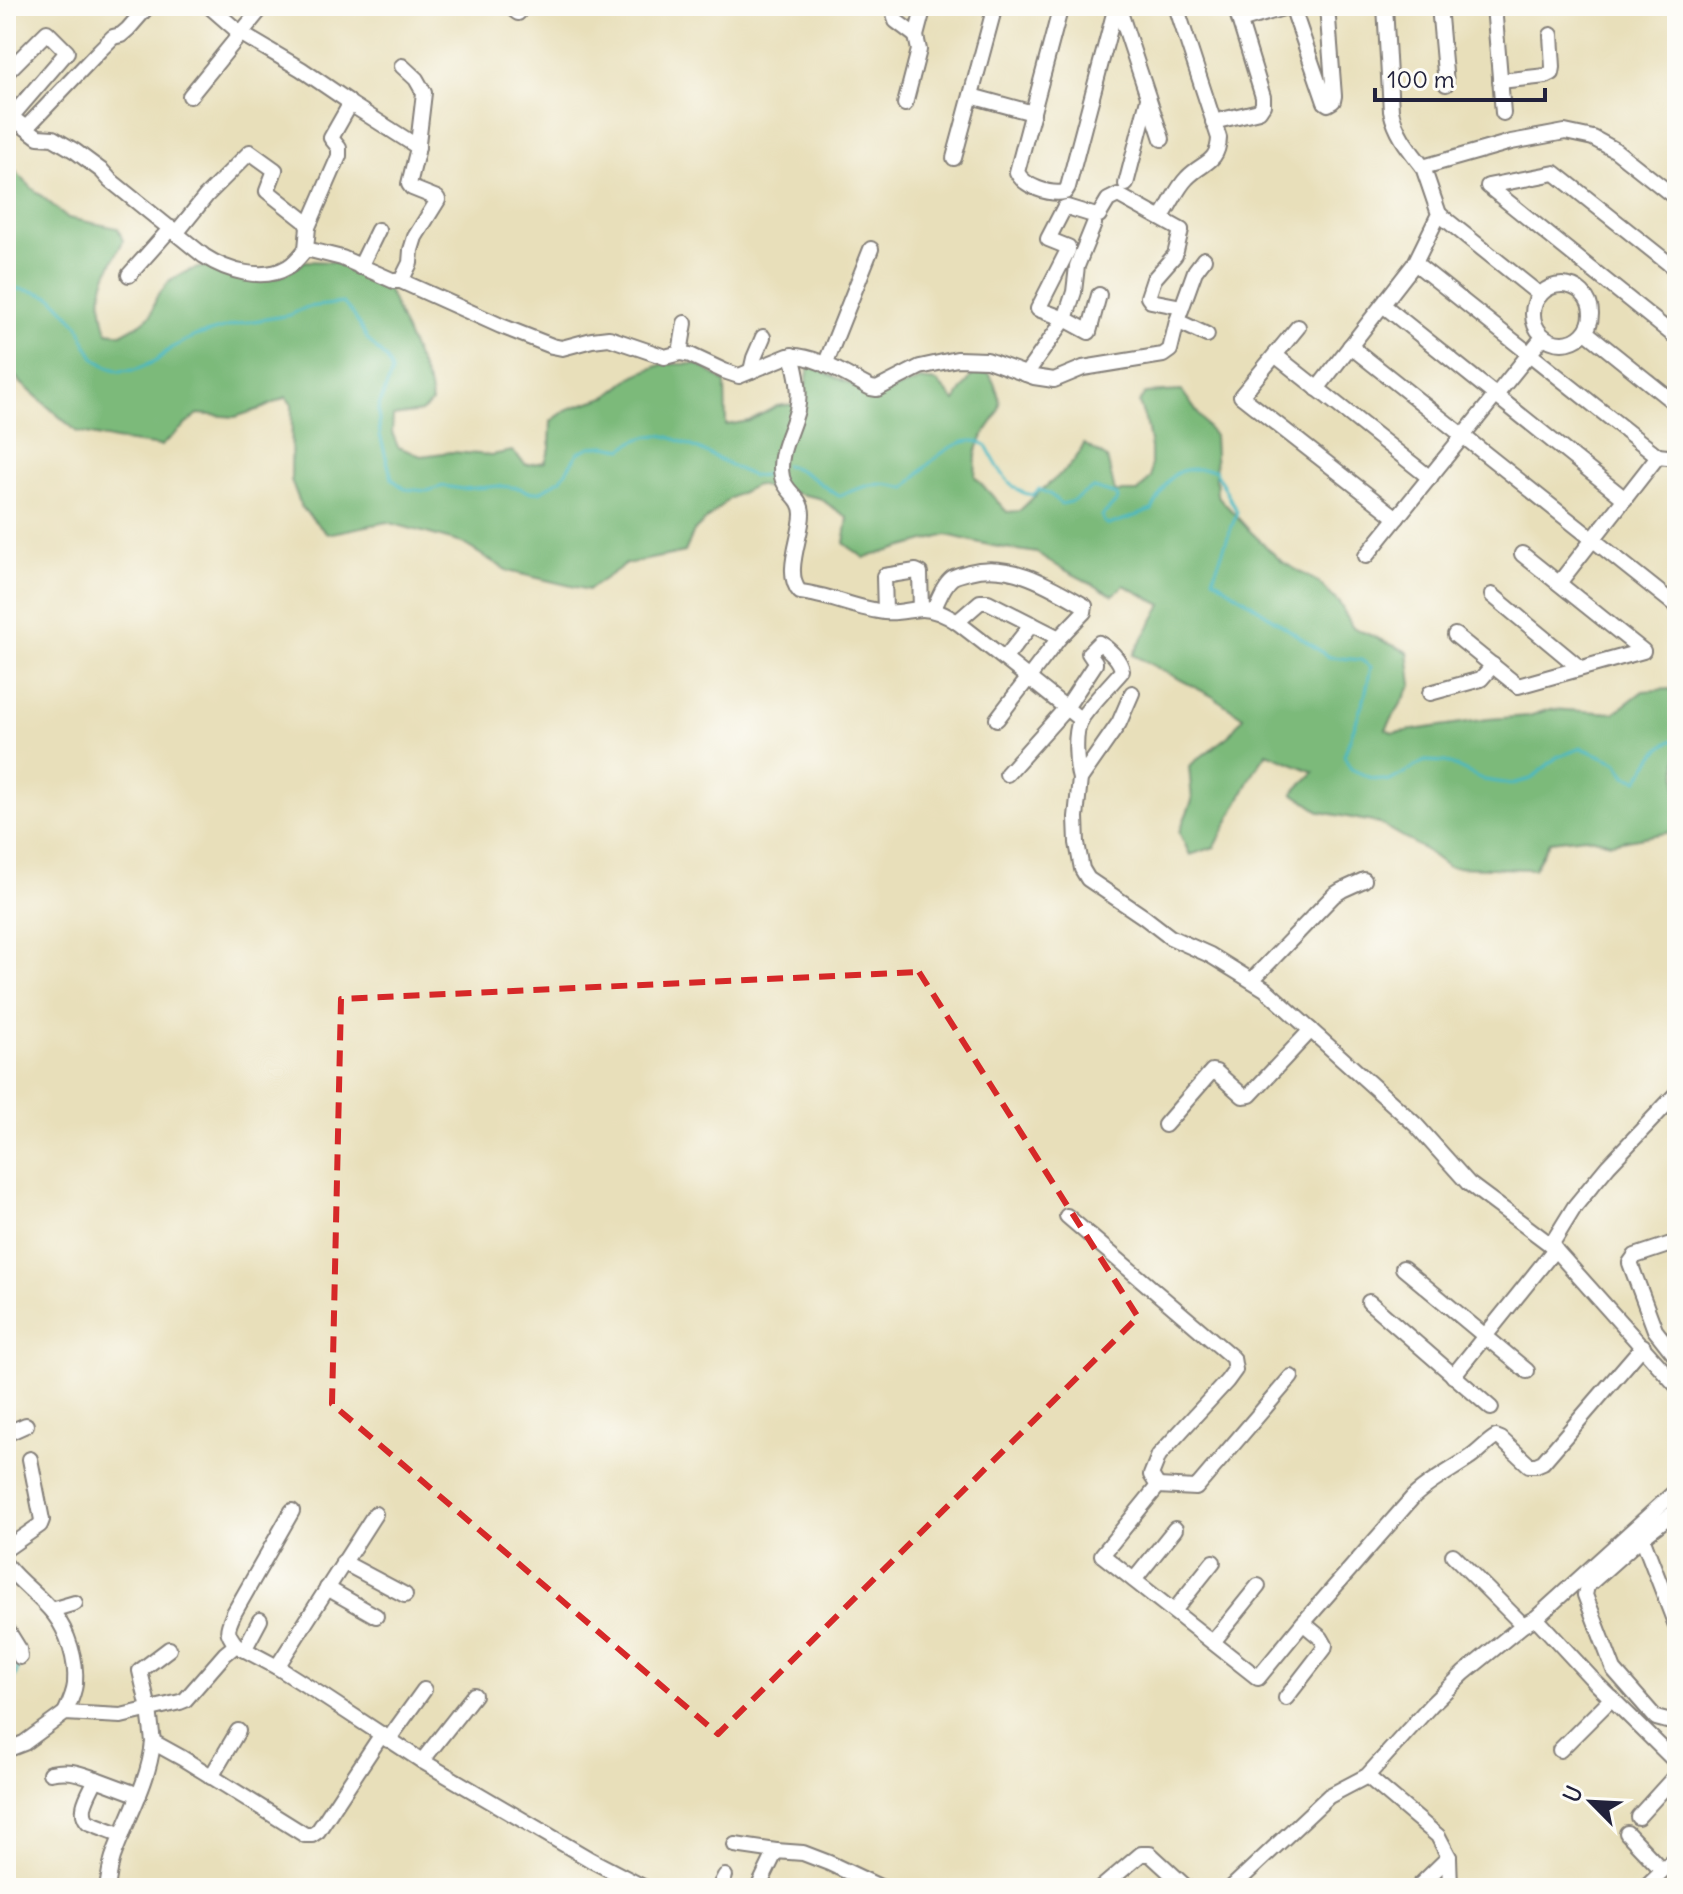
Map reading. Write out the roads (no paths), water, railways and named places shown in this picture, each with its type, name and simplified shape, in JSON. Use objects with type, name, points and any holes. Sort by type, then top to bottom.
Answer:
[{"type":"street","points":[[26,128],[113,37],[128,29],[148,6]]},
{"type":"street","points":[[209,6],[240,33],[301,69],[418,147]]},
{"type":"street","points":[[190,96],[263,6]]},
{"type":"street","points":[[898,6],[894,13],[896,21],[916,36]]},
{"type":"street","points":[[905,104],[919,50],[916,36],[924,6]]},
{"type":"street","points":[[954,158],[995,6]]},
{"type":"street","points":[[1061,6],[1017,172],[1023,182],[1053,193],[1065,192],[1117,6]]},
{"type":"street","points":[[1117,6],[1162,139]]},
{"type":"street","points":[[1165,212],[1186,178],[1214,158],[1219,138],[1176,6]]},
{"type":"street","points":[[1213,122],[1259,111],[1263,105],[1235,6]]},
{"type":"street","points":[[1240,21],[1291,6],[1328,104],[1334,96],[1327,6]]},
{"type":"street","points":[[1385,6],[1394,126],[1423,167],[1439,214],[1540,295]]},
{"type":"street","points":[[1439,6],[1446,84]]},
{"type":"street","points":[[1494,6],[1503,113]]},
{"type":"street","points":[[6,73],[47,32],[67,52],[9,115],[38,137],[53,138],[75,151],[209,259],[248,274],[276,272],[289,266],[306,249],[308,227],[339,156],[339,148],[331,138],[349,103]]},
{"type":"street","points":[[1500,81],[1552,73],[1551,35]]},
{"type":"street","points":[[401,281],[410,263],[415,237],[438,200],[409,184],[418,147],[424,93],[416,79],[402,66]]},
{"type":"street","points":[[971,96],[1033,113]]},
{"type":"street","points":[[1126,184],[1148,98]]},
{"type":"street","points":[[1423,167],[1511,142],[1565,132],[1593,138],[1615,150],[1677,199]]},
{"type":"street","points":[[129,275],[250,152],[275,170],[267,191],[305,221],[308,227]]},
{"type":"street","points":[[1677,270],[1555,173],[1488,186],[1677,338]]},
{"type":"street","points":[[1099,295],[1089,332],[1038,307],[1056,278],[1068,250],[1068,247],[1049,241],[1048,237],[1066,207],[1099,215],[1108,200],[1118,195],[1181,230],[1175,255],[1154,279],[1148,297],[1180,314],[1207,335]]},
{"type":"street","points":[[1317,389],[1415,263],[1439,214]]},
{"type":"street","points":[[1026,374],[1065,319],[1074,292],[1078,262],[1094,224]]},
{"type":"street","points":[[360,267],[378,230]]},
{"type":"street","points":[[306,249],[342,258],[394,281],[401,281],[552,346],[562,348],[609,338],[665,357],[680,353],[690,355],[739,376],[792,355],[825,365],[875,389],[920,367],[957,359],[987,360],[1044,379],[1057,379],[1083,368],[1163,355],[1170,350],[1195,271],[1204,259]]},
{"type":"street","points":[[825,365],[871,249]]},
{"type":"street","points":[[1415,263],[1658,456],[1677,458]]},
{"type":"street","points":[[1580,291],[1595,272]]},
{"type":"street","points":[[1567,285],[1580,291],[1589,303],[1592,317],[1586,332],[1573,342],[1558,344],[1543,337],[1534,324],[1533,309],[1540,295],[1552,286],[1567,285]]},
{"type":"street","points":[[1383,305],[1625,499]]},
{"type":"street","points":[[680,353],[685,323]]},
{"type":"street","points":[[1298,327],[1241,396],[1397,518]]},
{"type":"street","points":[[1586,332],[1677,405]]},
{"type":"street","points":[[751,371],[763,337]]},
{"type":"street","points":[[1366,556],[1543,337]]},
{"type":"street","points":[[1350,346],[1674,604]]},
{"type":"street","points":[[792,355],[799,388],[797,411],[784,444],[782,476],[788,488],[798,497],[802,512],[793,567],[797,589],[885,612],[927,609],[945,614],[1081,720]]},
{"type":"street","points":[[1275,355],[1430,478]]},
{"type":"street","points":[[1559,583],[1658,456]]},
{"type":"street","points":[[1455,635],[1518,686],[1643,651],[1522,554]]},
{"type":"street","points":[[927,609],[955,576],[992,569],[1041,581],[1085,606],[1084,612],[1059,638],[997,719]]},
{"type":"street","points":[[885,612],[884,576],[916,571],[920,573],[927,609]]},
{"type":"street","points":[[1492,595],[1580,668]]},
{"type":"street","points":[[957,622],[984,601],[1059,638]]},
{"type":"street","points":[[1005,658],[1032,624]]},
{"type":"street","points":[[1007,774],[1066,708],[1095,664],[1090,650],[1096,644],[1102,644],[1120,663],[1122,671],[1081,720],[1077,750],[1080,779],[1077,843],[1079,859],[1088,879],[1170,937],[1210,955],[1252,980],[1311,1030],[1416,1125],[1468,1183],[1553,1247],[1677,1386]]},
{"type":"street","points":[[1430,693],[1481,679],[1493,665]]},
{"type":"street","points":[[1080,779],[1119,723],[1132,693]]},
{"type":"street","points":[[1252,980],[1334,895],[1364,880]]},
{"type":"street","points":[[1165,1125],[1212,1071],[1243,1096],[1250,1095],[1311,1030]]},
{"type":"street","points":[[1453,1376],[1553,1247],[1575,1206],[1677,1093]]},
{"type":"street","points":[[1067,1216],[1233,1358],[1235,1370],[1227,1381],[1159,1455],[1151,1475],[1158,1486]]},
{"type":"street","points":[[1677,1242],[1635,1256],[1630,1263],[1655,1330],[1677,1358]]},
{"type":"street","points":[[1403,1268],[1527,1371]]},
{"type":"street","points":[[1369,1302],[1491,1408]]},
{"type":"street","points":[[1158,1486],[1102,1555],[1258,1678],[1425,1485],[1449,1472],[1496,1437],[1529,1465],[1543,1462],[1643,1346]]},
{"type":"street","points":[[1158,1486],[1196,1488],[1291,1377]]},
{"type":"street","points":[[6,1434],[26,1425]]},
{"type":"street","points":[[6,1549],[40,1525],[42,1520],[30,1459]]},
{"type":"street","points":[[1231,1888],[1329,1796],[1370,1779],[1431,1705],[1464,1673],[1529,1622],[1677,1490]]},
{"type":"street","points":[[1677,1510],[1587,1586],[1585,1595],[1614,1670],[1656,1718],[1667,1721],[1677,1718]]},
{"type":"street","points":[[292,1511],[234,1613],[228,1627],[230,1637],[240,1647],[277,1667],[422,1761],[645,1888]]},
{"type":"street","points":[[277,1667],[375,1514]]},
{"type":"street","points":[[1134,1580],[1175,1529]]},
{"type":"street","points":[[1642,1537],[1677,1628]]},
{"type":"street","points":[[1453,1555],[1612,1698],[1677,1763]]},
{"type":"street","points":[[343,1562],[405,1595]]},
{"type":"street","points":[[1174,1611],[1213,1562]]},
{"type":"street","points":[[6,1565],[56,1617],[75,1667],[73,1694],[65,1713],[24,1743],[6,1750]]},
{"type":"street","points":[[1213,1642],[1258,1586]]},
{"type":"street","points":[[327,1588],[376,1616]]},
{"type":"street","points":[[51,1610],[75,1603]]},
{"type":"street","points":[[65,1713],[121,1716],[185,1700],[225,1654],[240,1647],[260,1620]]},
{"type":"street","points":[[1286,1698],[1325,1645],[1303,1623]]},
{"type":"street","points":[[6,1628],[19,1649],[20,1657]]},
{"type":"street","points":[[107,1888],[112,1859],[151,1761],[153,1742],[149,1709],[140,1671],[169,1649]]},
{"type":"street","points":[[153,1742],[305,1835],[312,1835],[424,1690]]},
{"type":"street","points":[[422,1761],[474,1695]]},
{"type":"street","points":[[1560,1750],[1612,1698]]},
{"type":"street","points":[[211,1777],[238,1731]]},
{"type":"street","points":[[50,1773],[72,1771],[139,1795]]},
{"type":"street","points":[[1638,1817],[1677,1774]]},
{"type":"street","points":[[96,1779],[82,1812],[83,1818],[122,1835]]},
{"type":"street","points":[[1370,1779],[1438,1836],[1449,1857],[1450,1888]]},
{"type":"street","points":[[1627,1833],[1662,1870]]},
{"type":"street","points":[[735,1845],[803,1853],[882,1888]]},
{"type":"street","points":[[758,1888],[776,1851]]},
{"type":"street","points":[[1101,1888],[1145,1853],[1150,1854],[1187,1888]]},
{"type":"street","points":[[1417,1888],[1449,1857]]},
{"type":"street","points":[[1644,1888],[1677,1857]]},
{"type":"waterway","points":[[6,289],[36,292],[53,298],[79,326],[95,359],[119,371],[135,370],[156,361],[171,348],[195,336],[242,323],[290,315],[307,307],[343,303],[368,340],[388,361],[392,372],[378,409],[380,435],[392,479],[405,489],[427,491],[443,486],[462,489],[500,486],[540,492],[561,479],[578,453],[590,447],[623,449],[639,439],[658,435],[691,446],[752,476],[766,475],[778,468]]},
{"type":"waterway","points":[[785,465],[806,474],[839,496],[872,485],[906,488],[942,453],[953,446],[975,441],[986,445],[1004,476],[1024,493],[1033,495],[1039,489],[1061,504],[1075,500],[1093,488],[1117,495],[1118,500],[1102,516],[1109,525],[1152,510],[1169,480],[1181,471],[1215,470],[1237,512],[1213,578],[1329,657],[1361,660],[1371,667],[1365,696],[1344,756],[1351,769],[1371,778],[1390,781],[1425,761],[1446,762],[1484,780],[1512,784],[1531,779],[1557,757],[1582,748],[1618,763],[1626,776],[1638,780],[1659,750],[1677,739]]},
{"type":"waterway","points":[[6,1692],[19,1662]]}]
